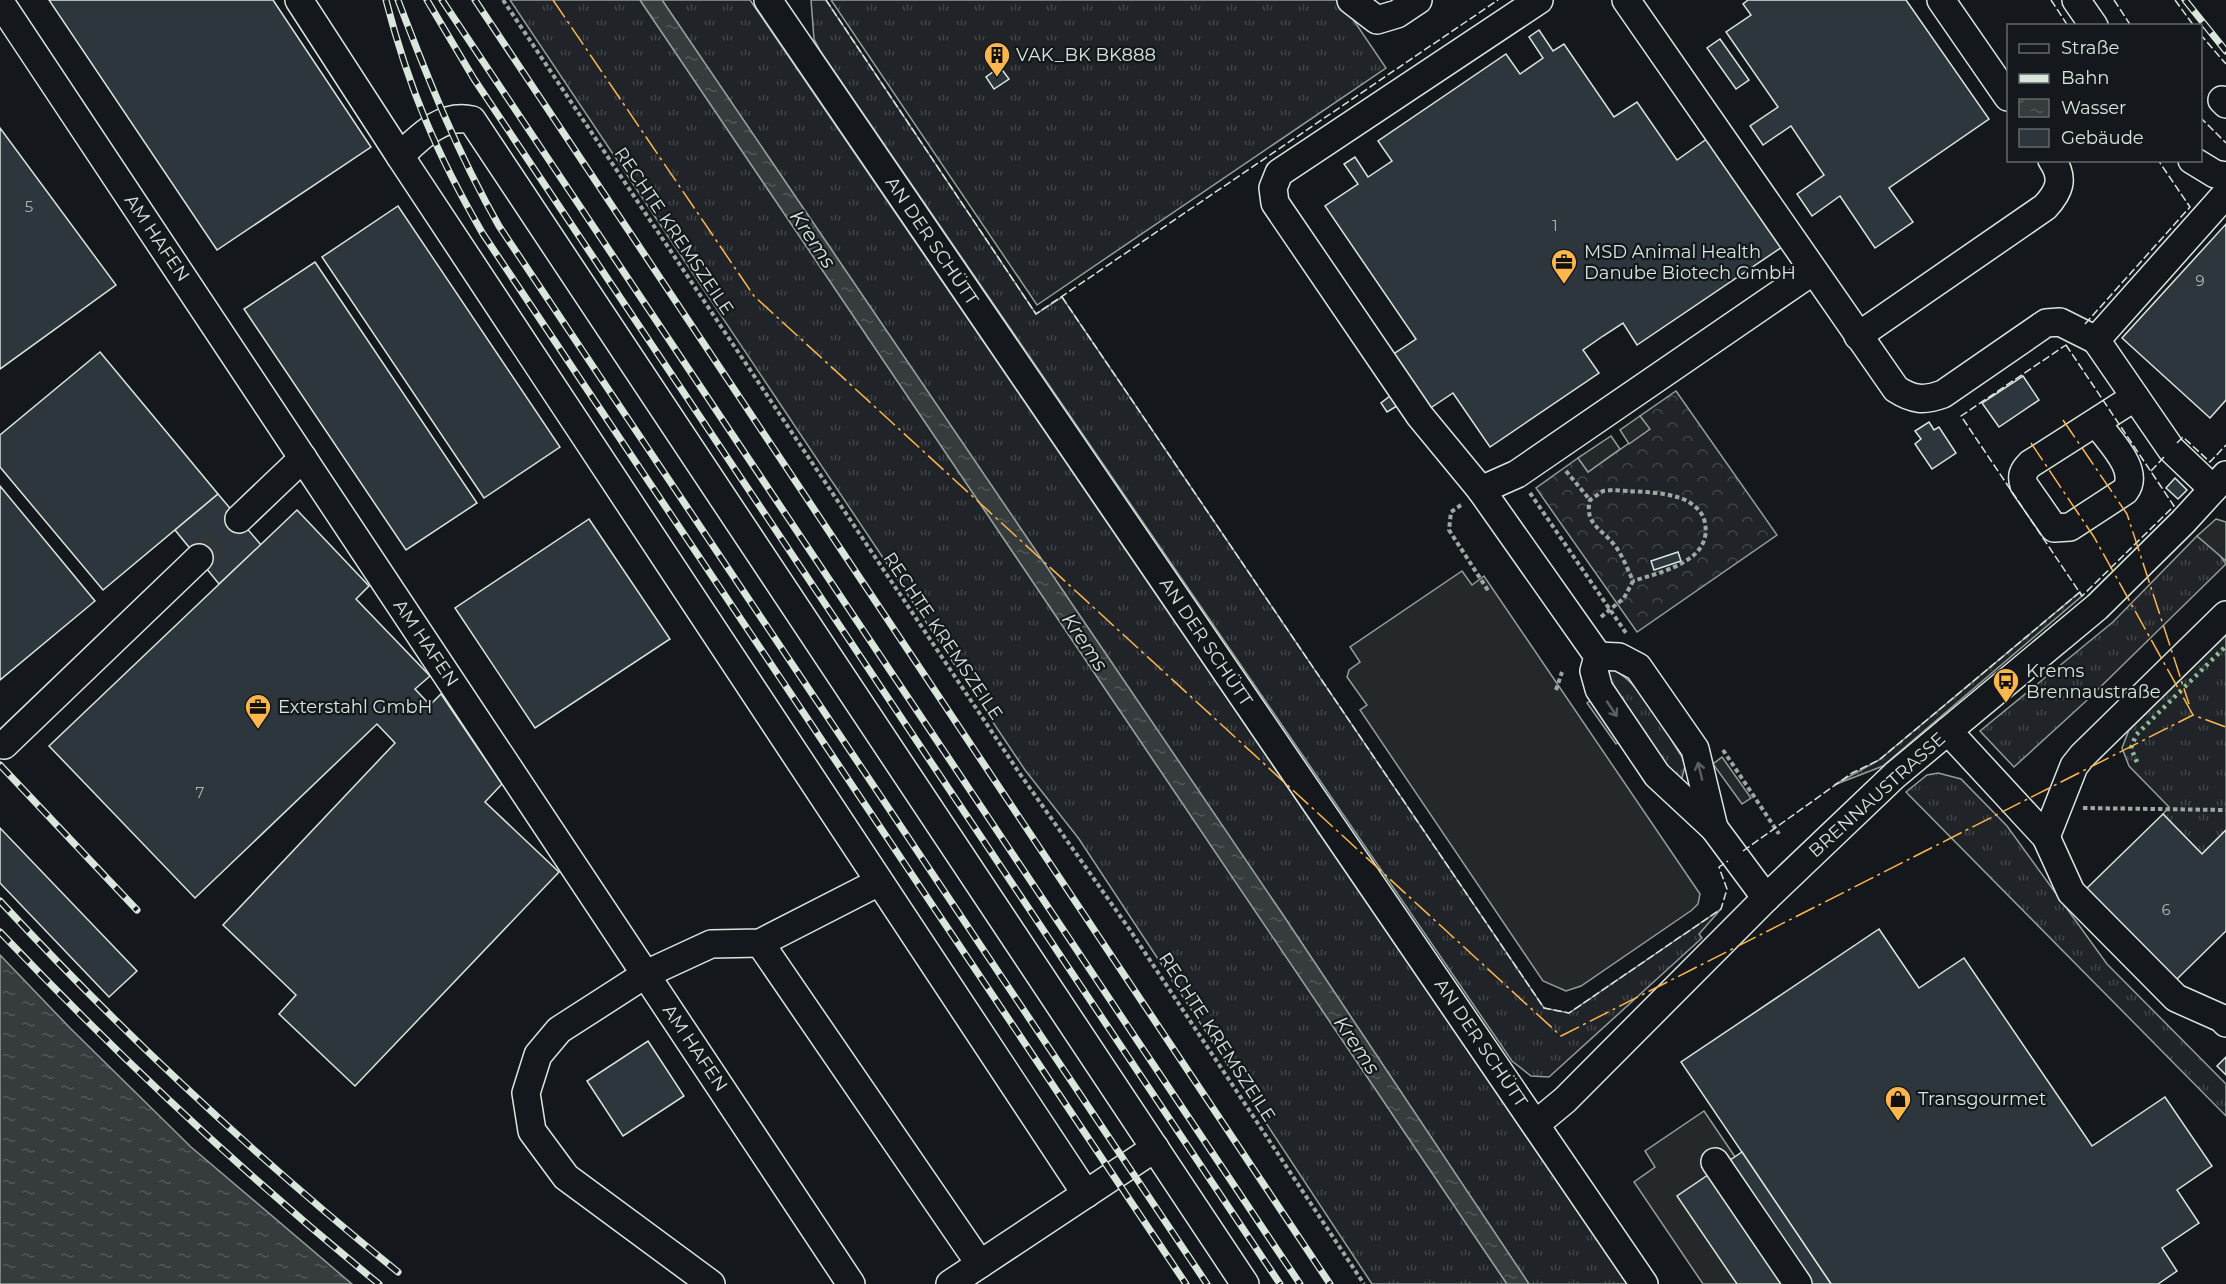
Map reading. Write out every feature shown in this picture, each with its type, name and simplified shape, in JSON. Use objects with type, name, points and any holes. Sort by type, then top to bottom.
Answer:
[{"type":"street","points":[[299,0],[1086,1194]]},
{"type":"street","name":"AN DER SCHÜTT","points":[[768,0],[786,12],[1644,1284]]},
{"type":"street","points":[[1352,0],[1377,20],[1396,14],[1418,0]]},
{"type":"street","points":[[1539,0],[1279,173],[1273,188],[1275,203],[1420,416],[1481,490],[1598,656]]},
{"type":"street","points":[[1626,0],[1896,389],[1910,398],[1927,400],[1943,394],[2046,323],[2060,322],[2096,340],[2171,449],[2220,482]]},
{"type":"street","points":[[1941,0],[2007,96]]},
{"type":"street","points":[[2076,0],[2093,24]]},
{"type":"street","name":"AM HAFEN","points":[[4,3],[303,458],[852,1284]]},
{"type":"street","points":[[400,156],[427,130],[459,118],[472,120],[1245,1284]]},
{"type":"street","points":[[1858,336],[2045,207],[2056,195],[2060,181],[2053,162]]},
{"type":"street","points":[[2195,162],[2215,174],[2226,176]]},
{"type":"street","points":[[2096,340],[2226,194]]},
{"type":"street","points":[[1481,490],[1517,474],[1813,271]]},
{"type":"street","points":[[2096,422],[2135,397]]},
{"type":"street","points":[[239,519],[303,458]]},
{"type":"street","name":"BRENNAUSTRASSE","points":[[1536,1124],[1565,1100],[1766,898],[1895,775],[2097,607],[2220,482]]},
{"type":"street","points":[[4,745],[199,558]]},
{"type":"street","points":[[2046,837],[2074,766],[2082,756],[2226,615]]},
{"type":"street","points":[[1598,656],[1619,657],[1638,667],[1695,749],[1714,828]]},
{"type":"street","points":[[1598,656],[1594,671],[1599,689],[1657,774],[1714,828],[1766,898]]},
{"type":"street","points":[[1948,731],[2046,837],[2071,892],[2176,998],[2221,1018],[2226,1023]]},
{"type":"street","points":[[711,1284],[566,1177],[532,1131],[525,1092],[538,1055],[559,1030],[646,974],[711,944],[760,943],[879,882]]},
{"type":"street","points":[[760,943],[980,1264]]},
{"type":"street","points":[[950,1284],[1155,1148]]},
{"type":"street","points":[[1715,1162],[1798,1284]]},
{"type":"path","name":"RECHTE KREMSZEILE","points":[[503,0],[1020,774],[1131,930],[1364,1284]]},
{"type":"path","points":[[1551,451],[1590,500],[1589,517],[1594,526],[1616,546],[1633,581]]},
{"type":"path","points":[[1481,490],[1451,512],[1449,530],[1489,592]]},
{"type":"path","points":[[1590,500],[1603,491],[1613,490],[1677,496],[1702,513],[1706,533],[1697,552],[1677,567],[1633,581],[1624,598],[1598,619]]},
{"type":"path","points":[[1556,690],[1562,672]]},
{"type":"path","points":[[2057,807],[2226,810]]},
{"type":"path","points":[[1775,829],[1779,834]]},
{"type":"green space","points":[[510,0],[640,0],[1507,1284],[1372,1284],[1079,839],[1025,770]]},
{"type":"green space","points":[[662,0],[750,0],[1627,1284],[1529,1284],[1281,912]]},
{"type":"green space","points":[[811,0],[826,0],[1036,314],[1062,297],[1544,1008],[1569,1013],[1721,909],[1699,934],[1702,938],[1549,1077],[1531,1076],[1512,1061],[821,52],[814,39]]},
{"type":"green space","points":[[831,0],[1340,0],[1386,68],[1037,305]]},
{"type":"green space","points":[[1676,391],[1777,535],[1637,632],[1536,488],[1578,458],[1588,472],[1649,429],[1640,416]]},
{"type":"green space","points":[[2197,536],[2216,550],[2226,564],[2084,703],[2014,767],[1980,731],[2113,622]]},
{"type":"green space","points":[[2080,592],[2082,596],[1883,766],[1834,785],[1879,760]]},
{"type":"green space","points":[[2226,635],[2226,830],[2202,854],[2163,814],[2169,807],[2129,766],[2122,748],[2129,730]]},
{"type":"green space","points":[[1609,669],[1630,682],[1650,706],[1682,757],[1685,766],[1682,778],[1672,778],[1606,676]]},
{"type":"green space","points":[[1938,773],[1961,779],[2007,826],[2107,964],[2226,1084],[2226,1116],[1906,792],[1927,775]]},
{"type":"shaded area","points":[[1640,416],[1650,429],[1629,444],[1620,430]]},
{"type":"shaded area","points":[[1611,436],[1620,449],[1588,472],[1578,458]]},
{"type":"shaded area","points":[[2216,519],[2226,522],[2226,561],[2197,536]]},
{"type":"shaded area","points":[[1462,571],[1472,585],[1484,576],[1700,894],[1698,904],[1692,910],[1581,986],[1566,991],[1543,981],[1360,710],[1367,705],[1347,677],[1349,670],[1360,662],[1350,647]]},
{"type":"shaded area","points":[[1596,697],[1625,738],[1616,744],[1587,703]]},
{"type":"shaded area","points":[[1722,757],[1751,798],[1742,804],[1713,764]]},
{"type":"shaded area","points":[[1704,1111],[1821,1284],[1703,1284],[1634,1182],[1655,1167],[1645,1151]]},
{"type":"water","name":"Krems","points":[[640,0],[662,0],[1281,912],[1529,1284],[1507,1284]]},
{"type":"water","points":[[0,955],[70,1028],[191,1147],[352,1284],[0,1284]]},
{"type":"building","points":[[49,0],[273,0],[371,147],[217,250]]},
{"type":"building","points":[[1748,0],[1906,0],[1989,119],[1889,188],[1913,222],[1875,248],[1840,196],[1812,216],[1797,194],[1824,175],[1791,126],[1763,145],[1750,126],[1778,107],[1726,32],[1751,15],[1743,4]]},
{"type":"building","points":[[1539,30],[1553,51],[1564,44],[1614,117],[1637,102],[1677,160],[1711,136],[1785,245],[1637,345],[1623,323],[1603,336],[1583,350],[1599,373],[1490,447],[1453,393],[1426,411],[1389,357],[1416,339],[1325,206],[1358,184],[1344,164],[1355,157],[1368,177],[1392,161],[1378,141],[1506,54],[1520,74],[1543,58],[1529,37]]},
{"type":"building","points":[[1720,39],[1749,80],[1736,89],[1707,48]]},
{"type":"building","name":"VAK_BK BK888","points":[[1000,67],[1009,79],[994,89],[986,77]]},
{"type":"building","points":[[0,128],[116,285],[0,369]]},
{"type":"building","points":[[398,206],[560,447],[484,498],[322,257]]},
{"type":"building","points":[[2226,224],[2226,400],[2210,418],[2122,338]]},
{"type":"building","points":[[315,262],[477,503],[406,550],[244,309]]},
{"type":"building","points":[[100,352],[218,494],[103,590],[0,467],[0,435]]},
{"type":"building","points":[[2023,376],[2039,400],[1999,427],[1982,403]]},
{"type":"building","points":[[1390,396],[1397,406],[1387,412],[1381,403]]},
{"type":"building","points":[[1929,422],[1934,430],[1939,427],[1956,453],[1932,469],[1915,444],[1921,439],[1915,431]]},
{"type":"building","points":[[2175,478],[2187,490],[2178,499],[2166,488]]},
{"type":"building","points":[[0,486],[95,601],[0,680]]},
{"type":"building","points":[[218,494],[261,545],[219,584],[175,530]]},
{"type":"building","points":[[297,510],[369,586],[356,599],[430,676],[415,689],[430,705],[441,694],[502,784],[485,802],[559,872],[355,1086],[279,1014],[296,995],[223,925],[395,743],[377,724],[195,898],[49,746]]},
{"type":"building","points":[[589,519],[670,639],[535,728],[455,608]]},
{"type":"building","points":[[1678,552],[1681,561],[1654,570],[1651,561]]},
{"type":"building","points":[[2163,814],[2202,854],[2226,830],[2226,931],[2176,980],[2086,889]]},
{"type":"building","points":[[0,828],[137,971],[109,997],[0,883]]},
{"type":"building","name":"Transgourmet","points":[[1879,929],[1919,988],[1964,958],[2092,1146],[2165,1097],[2212,1166],[2177,1190],[2199,1223],[2162,1248],[2177,1271],[2158,1284],[1831,1284],[1681,1062]]},
{"type":"building","points":[[648,1041],[684,1096],[623,1136],[587,1081]]},
{"type":"building","points":[[2226,1057],[2226,1075],[2217,1066]]},
{"type":"building","points":[[1742,1152],[1831,1284],[1737,1284],[1677,1196]]},
{"type":"tunnel","points":[[199,558],[239,519]]},
{"type":"railway","points":[[386,0],[404,63],[426,121],[452,177],[483,234],[1186,1284]]},
{"type":"railway","points":[[398,0],[444,115],[499,226],[1207,1284]]},
{"type":"railway","points":[[427,0],[474,79],[1280,1284]]},
{"type":"railway","points":[[442,0],[1300,1284]]},
{"type":"railway","points":[[475,0],[1330,1284]]},
{"type":"railway","points":[[2185,0],[2226,51]]},
{"type":"railway","points":[[0,765],[137,910]]},
{"type":"railway","points":[[0,901],[94,999],[192,1094],[294,1185],[398,1272]]},
{"type":"railway","points":[[0,932],[184,1114],[280,1201],[379,1284]]},
{"type":"hedge","points":[[2137,762],[2131,748],[2136,735],[2226,646]]},
{"type":"fence","points":[[826,0],[1036,314],[1498,0]]},
{"type":"fence","points":[[2051,0],[2067,24]]},
{"type":"fence","points":[[2114,0],[2130,24]]},
{"type":"fence","points":[[2175,0],[2193,24]]},
{"type":"fence","points":[[2202,36],[2226,64]]},
{"type":"fence","points":[[2202,119],[2226,143]]},
{"type":"fence","points":[[2085,324],[2190,207],[2159,162]]},
{"type":"fence","points":[[1062,297],[1544,1008],[1569,1013],[1721,909],[1727,889],[1719,867],[1728,861]]},
{"type":"fence","points":[[2066,345],[2174,506],[2082,596],[1961,416],[2066,345]]},
{"type":"fence","points":[[2177,443],[2183,437],[2210,462],[2226,445]]},
{"type":"fence","points":[[2151,471],[2165,456]]},
{"type":"fence","points":[[1743,851],[1852,773],[1879,760],[2080,592]]},
{"type":"power","points":[[553,0],[754,296],[1561,1036],[2193,715]]},
{"type":"power","points":[[2063,420],[2127,514],[2189,704]]},
{"type":"power","points":[[2031,443],[2094,537],[2193,715],[2226,727]]},
{"type":"place","name":"VAK_BK BK888","points":[[997,78]]},
{"type":"place","name":"MSD Animal Health Danube Biotech GmbH","points":[[1564,285]]},
{"type":"place","name":"Krems Brennaustraße","points":[[2006,704]]},
{"type":"place","name":"Exterstahl GmbH","points":[[258,730]]},
{"type":"place","name":"Transgourmet","points":[[1898,1122]]}]
